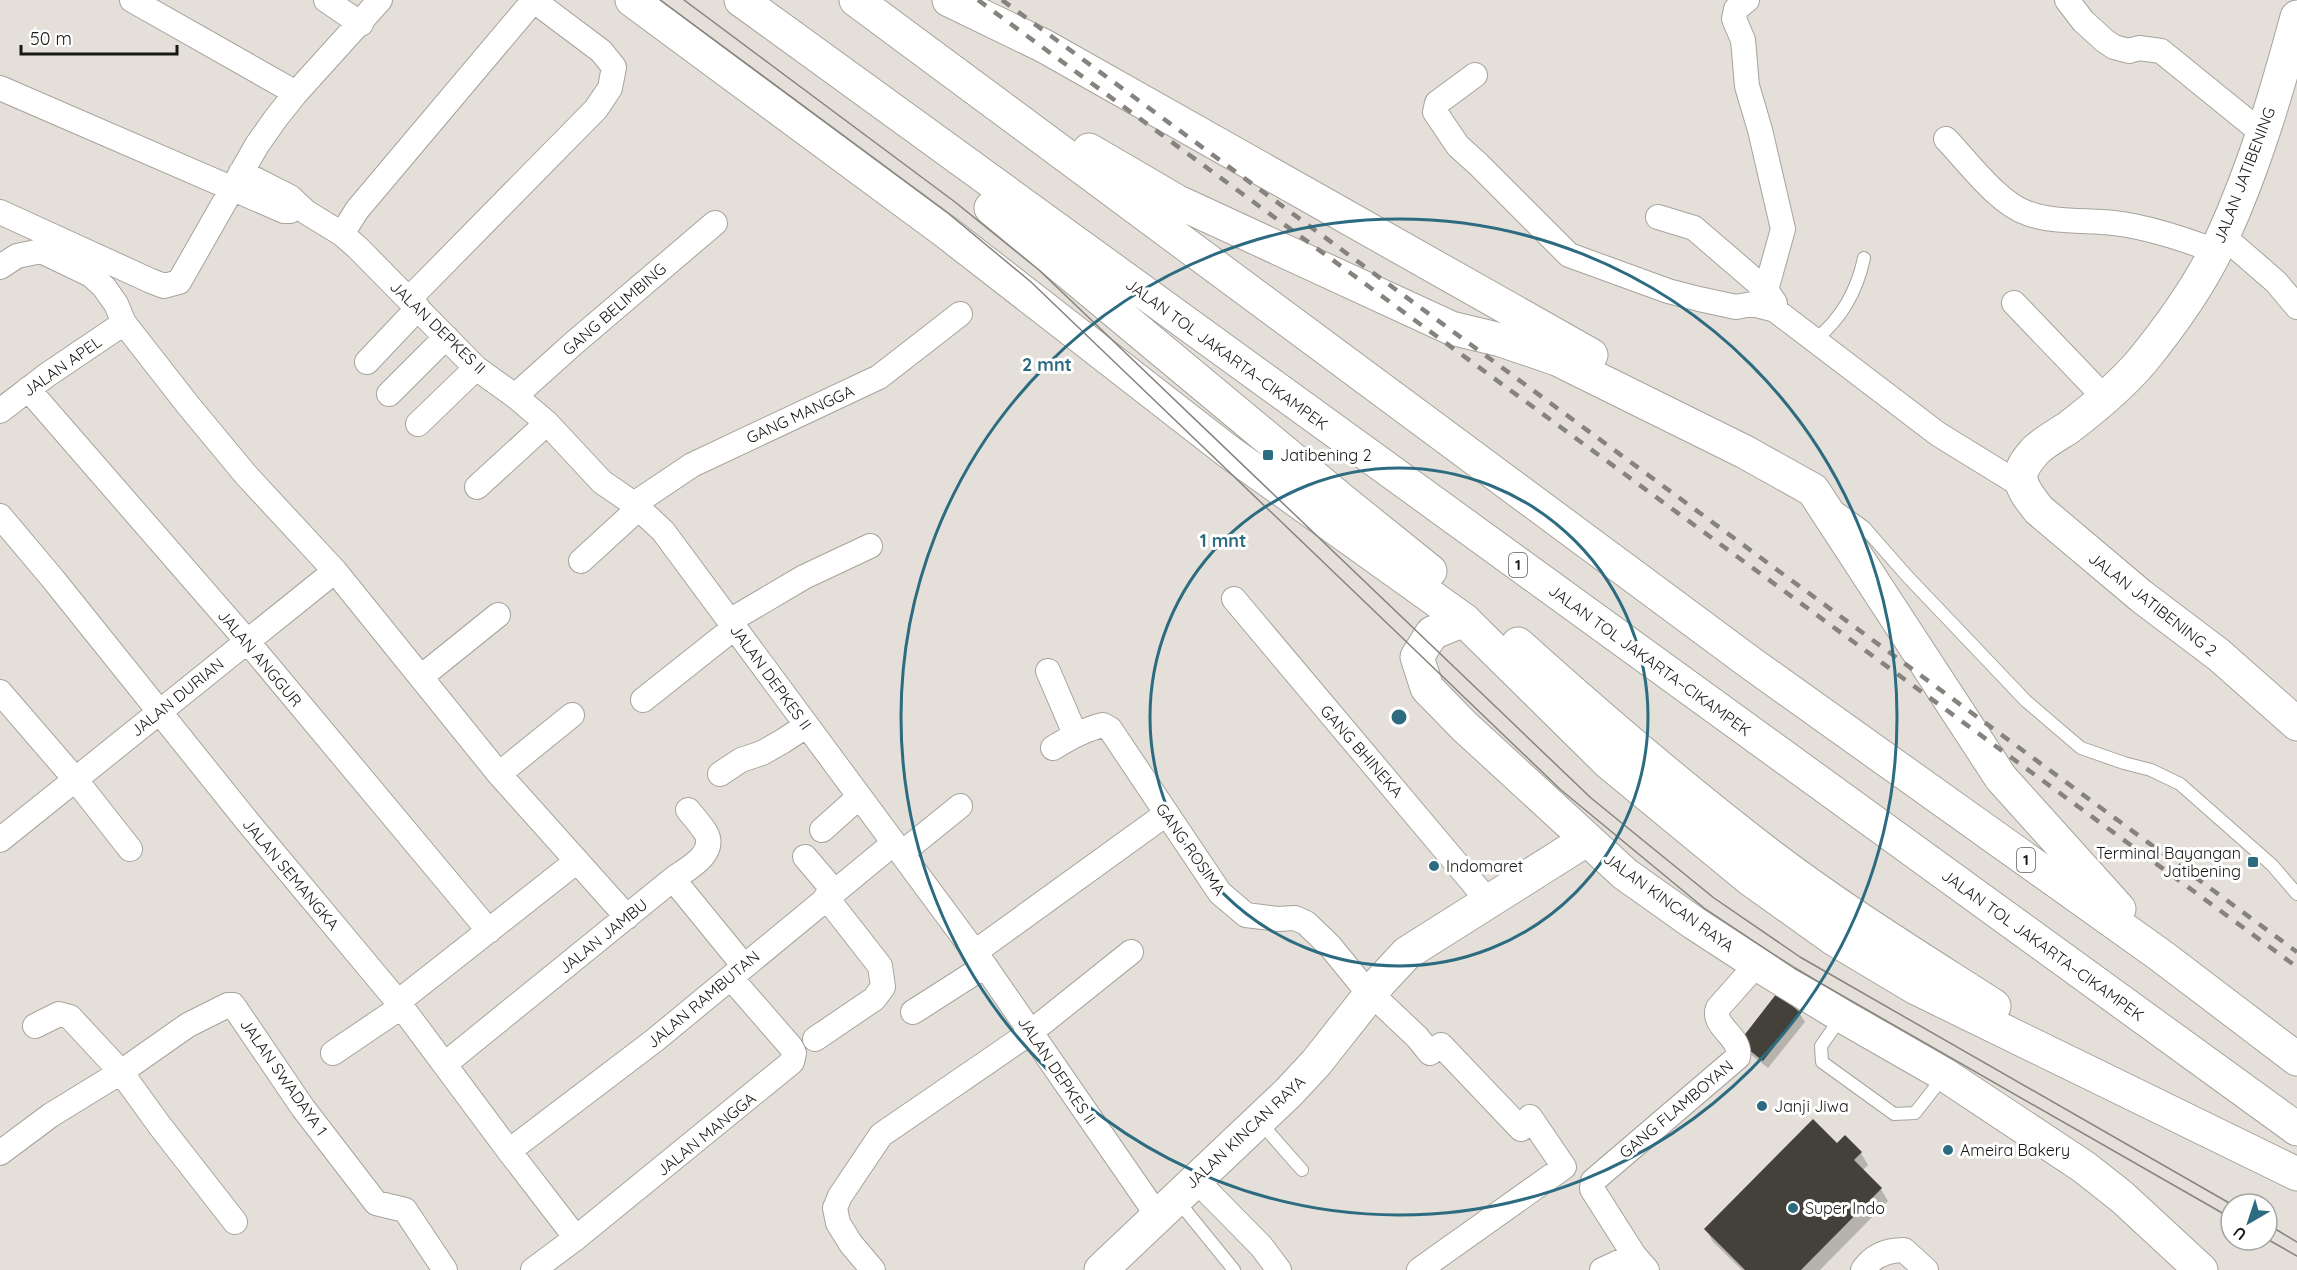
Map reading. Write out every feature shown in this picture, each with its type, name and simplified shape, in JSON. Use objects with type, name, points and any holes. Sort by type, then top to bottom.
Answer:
[{"type":"main road","points":[[632,0],[946,232],[1221,446],[1464,620],[1609,763],[1750,879],[1834,939],[1916,988],[2297,1174]]},
{"type":"main road","points":[[730,0],[961,183],[1343,501],[1487,616],[1602,720],[1769,855],[1883,934],[2117,1085]]},
{"type":"main road","name":"JALAN TOL JAKARTA–CIKAMPEK","points":[[741,0],[2297,1129]]},
{"type":"main road","points":[[858,0],[1037,120],[1178,202],[1451,328],[1501,340],[1557,359],[1745,452],[1814,490],[2001,778],[2160,955]]},
{"type":"main road","name":"1","points":[[858,0],[1752,664],[2160,955],[2297,1059]]},
{"type":"main road","points":[[949,0],[1044,46],[1644,385],[1682,408],[1745,452]]},
{"type":"main road","name":"JALAN JATIBENING","points":[[2022,481],[2026,462],[2036,450],[2070,426],[2130,374],[2157,343],[2186,302],[2219,244],[2262,133],[2297,17]]},
{"type":"main road","name":"JALAN JATIBENING 2","points":[[2022,481],[2039,510],[2077,544],[2219,655],[2297,724]]},
{"type":"main road","points":[[1464,620],[1432,633],[1417,657],[1427,688],[1464,726],[1586,840]]},
{"type":"main road","name":"JALAN KINCAN RAYA","points":[[1101,1270],[1316,1064],[1376,999],[1407,953],[1586,840],[1625,874],[1694,923],[1842,1016],[1945,1075],[2084,1167],[2122,1197],[2201,1270]]},
{"type":"street","points":[[132,0],[296,93]]},
{"type":"street","points":[[326,0],[361,24]]},
{"type":"street","points":[[0,212],[164,285],[179,282],[257,145],[296,93],[361,24],[380,0]]},
{"type":"street","points":[[342,234],[357,210],[533,0],[601,51],[614,67],[610,88],[596,109],[413,304],[367,362]]},
{"type":"street","points":[[1746,0],[1736,9],[1734,19],[1743,40],[1747,86],[1760,130],[1783,229],[1771,300]]},
{"type":"street","points":[[2067,0],[2084,21],[2105,41],[2114,47],[2129,51],[2139,48],[2161,51],[2262,133]]},
{"type":"street","points":[[1475,75],[1437,103],[1435,112],[1458,146],[1569,255],[1699,299],[1737,307],[1771,300]]},
{"type":"street","name":"JALAN DEPKES II","points":[[0,87],[238,180],[284,211],[306,212],[342,234],[476,368],[547,423],[602,482],[637,506],[663,531],[733,624],[980,959],[1031,1032],[1176,1197],[1261,1246],[1279,1270]]},
{"type":"street","points":[[1946,139],[2001,197],[2026,213],[2050,218],[2116,224],[2219,244],[2276,282],[2297,307]]},
{"type":"street","points":[[1658,217],[1694,228],[1816,339],[1938,434],[2022,481]]},
{"type":"street","name":"GANG BELIMBING","points":[[515,396],[715,223]]},
{"type":"street","points":[[0,267],[17,256],[41,250],[91,275],[104,287],[116,304],[124,323],[224,449],[335,571],[499,774],[627,917]]},
{"type":"street","points":[[2014,303],[2104,398]]},
{"type":"street","name":"GANG MANGGA","points":[[580,561],[637,506],[692,465],[879,377],[960,314]]},
{"type":"street","name":"JALAN APEL","points":[[0,411],[124,323]]},
{"type":"street","points":[[389,394],[446,337]]},
{"type":"street","points":[[418,424],[476,368]]},
{"type":"street","name":"JALAN ANGGUR","points":[[28,389],[247,641],[489,931]]},
{"type":"street","points":[[477,488],[547,423]]},
{"type":"street","name":"JALAN SEMANGKA","points":[[0,516],[247,821],[400,1004],[509,1152],[576,1238]]},
{"type":"street","points":[[644,700],[733,624],[804,577],[870,546]]},
{"type":"street","name":"JALAN DURIAN","points":[[0,840],[335,571]]},
{"type":"street","name":"GANG BHINEKA","points":[[1234,600],[1489,902]]},
{"type":"street","points":[[421,677],[498,615]]},
{"type":"street","points":[[1048,671],[1075,734]]},
{"type":"street","points":[[2,697],[75,779],[130,849]]},
{"type":"street","points":[[499,774],[572,715]]},
{"type":"street","name":"GANG ROSIMA","points":[[1053,748],[1075,734],[1103,725],[1110,729],[1220,893],[1232,905],[1246,915],[1278,919],[1295,918],[1306,923],[1330,946],[1376,999],[1417,1037],[1430,1053],[1442,1045],[1521,1129],[1530,1117],[1564,1167],[1419,1270]]},
{"type":"street","points":[[720,774],[741,760],[769,749],[807,726]]},
{"type":"street","points":[[822,830],[859,797]]},
{"type":"street","name":"JALAN RAMBUTAN","points":[[509,1152],[655,1040],[830,894],[960,806]]},
{"type":"street","name":"JALAN JAMBU","points":[[445,1064],[706,853],[709,841],[706,832],[688,810]]},
{"type":"street","points":[[913,1012],[1166,814]]},
{"type":"street","points":[[805,857],[873,955],[883,976],[883,987],[874,999],[815,1039]]},
{"type":"street","points":[[333,1053],[400,1004],[577,861]]},
{"type":"street","points":[[673,879],[737,972]]},
{"type":"street","points":[[873,1270],[851,1244],[838,1223],[835,1208],[868,1152],[885,1132],[1031,1032],[1131,952]]},
{"type":"street","name":"GANG FLAMBOYAN","points":[[1640,1263],[1592,1189],[1593,1181],[1738,1057],[1739,1050],[1736,1042],[1716,1018],[1716,1013],[1757,964]]},
{"type":"street","name":"JALAN MANGGA","points":[[533,1270],[576,1238],[792,1062],[794,1053],[791,1047],[737,972]]},
{"type":"street","name":"JALAN SWADAYA 1","points":[[0,1153],[51,1115],[121,1072],[188,1025],[228,1005],[233,1005],[303,1108],[376,1203],[405,1210],[445,1270]]},
{"type":"street","points":[[35,1026],[59,1014],[70,1017],[121,1072],[235,1222]]},
{"type":"street","points":[[1863,1270],[1873,1258],[1890,1250],[1904,1250],[1926,1270]]},
{"type":"street","points":[[1602,1270],[1640,1263]]},
{"type":"lane","points":[[1816,339],[1838,318],[1854,292],[1864,258]]},
{"type":"lane","points":[[1814,490],[1864,527],[1907,576],[2026,701],[2080,748],[2124,764],[2151,770],[2180,784],[2272,865],[2297,894]]},
{"type":"lane","points":[[1842,1016],[1821,1046],[1822,1062],[1894,1114],[1915,1113],[1945,1075]]},
{"type":"lane","points":[[1258,1120],[1302,1170]]},
{"type":"lane","points":[[1176,1197],[1234,1270]]},
{"type":"building","points":[[1777,993],[1801,1013],[1763,1061],[1739,1042]]},
{"type":"building","name":"Super Indo","points":[[1813,1119],[1837,1143],[1845,1135],[1862,1152],[1854,1160],[1882,1188],[1801,1270],[1745,1270],[1704,1229]]},
{"type":"tram line","points":[[660,0],[949,214],[1031,282],[1561,790],[1704,908],[1794,968],[2219,1211]]},
{"type":"tram line","points":[[684,0],[955,202],[1039,270],[1591,798],[1714,898],[1800,957],[2219,1197]]},
{"type":"tram line","points":[[2279,1231],[2297,1242]]},
{"type":"tram line","points":[[2279,1246],[2297,1256]]},
{"type":"railway","points":[[978,0],[2297,967]]},
{"type":"railway","points":[[1002,0],[2297,952]]},
{"type":"place","name":"Jatibening 2","points":[[1268,455]]},
{"type":"place","name":"Terminal Bayangan Jatibening","points":[[2253,862]]},
{"type":"place","name":"Indomaret","points":[[1434,866]]},
{"type":"place","name":"Janji Jiwa","points":[[1762,1106]]},
{"type":"place","name":"Ameira Bakery","points":[[1948,1150]]},
{"type":"place","name":"Super Indo","points":[[1793,1208]]}]
